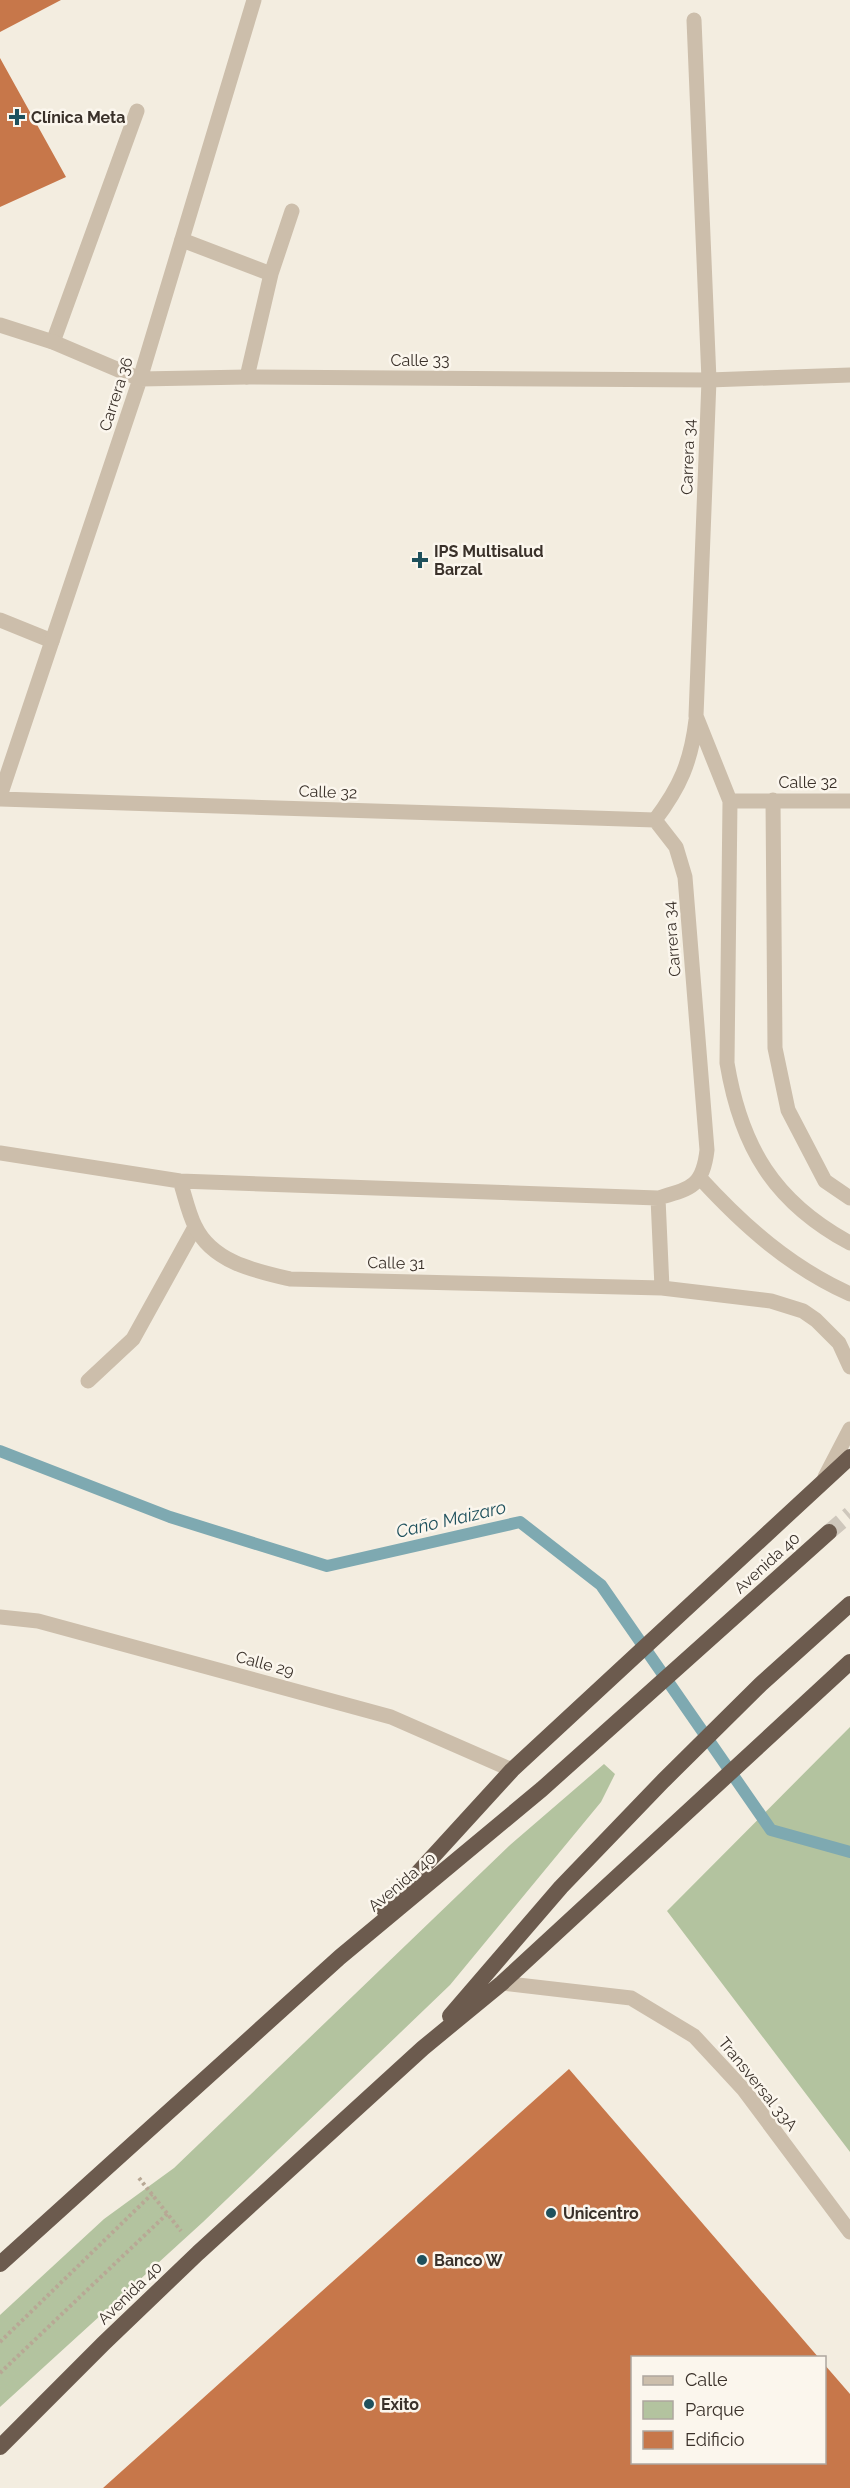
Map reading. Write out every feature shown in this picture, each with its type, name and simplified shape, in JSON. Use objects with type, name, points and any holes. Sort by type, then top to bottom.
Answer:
[{"type":"highway","points":[[340,1957],[512,1770],[850,1457]]},
{"type":"highway","name":"Avenida 40","points":[[3,2256],[121,2154],[340,1957],[542,1789],[829,1532]]},
{"type":"highway","name":"Avenida 40","points":[[423,2048],[561,1887],[687,1757],[850,1604]]},
{"type":"highway","name":"Avenida 40","points":[[0,2447],[198,2253],[423,2048],[502,1983],[850,1662]]},
{"type":"street","name":"Carrera 36","points":[[0,798],[140,379],[254,0]]},
{"type":"street","name":"Carrera 34","points":[[694,20],[709,380],[696,716],[693,744],[685,772],[672,798],[654,820],[676,848],[685,877],[707,1150],[705,1166],[700,1178]]},
{"type":"street","points":[[53,342],[137,111]]},
{"type":"street","points":[[248,377],[271,274],[292,211]]},
{"type":"street","points":[[182,240],[271,274]]},
{"type":"street","name":"Calle 33","points":[[0,325],[53,342],[140,379],[248,377],[709,380],[850,375]]},
{"type":"street","points":[[0,620],[52,641]]},
{"type":"street","name":"Carrera 34","points":[[696,716],[730,801]]},
{"type":"street","name":"Calle 32","points":[[0,798],[654,820]]},
{"type":"street","points":[[773,800],[775,1048],[788,1110],[825,1181],[850,1198]]},
{"type":"street","points":[[730,801],[727,1063],[733,1096],[742,1127],[757,1156],[775,1183],[798,1208],[823,1228],[850,1243]]},
{"type":"street","name":"Calle 32","points":[[730,801],[850,801]]},
{"type":"street","points":[[0,1153],[180,1181],[658,1198],[692,1187],[700,1178],[738,1219],[780,1254],[826,1284],[850,1294]]},
{"type":"street","name":"Calle 31","points":[[180,1181],[195,1227],[212,1248],[224,1258],[246,1267],[290,1279],[662,1288],[771,1301],[803,1311],[829,1330],[839,1343],[850,1367]]},
{"type":"street","points":[[658,1198],[662,1288]]},
{"type":"street","points":[[88,1381],[133,1339],[195,1227]]},
{"type":"street","points":[[822,1484],[850,1429]]},
{"type":"street","name":"Calle 29","points":[[0,1617],[38,1621],[391,1717],[512,1770]]},
{"type":"street","name":"Transversal 33A","points":[[502,1983],[631,1998],[694,2036],[744,2090],[850,2232]]},
{"type":"path","points":[[121,2154],[198,2253]]},
{"type":"path","points":[[0,2342],[152,2194]]},
{"type":"path","points":[[0,2373],[168,2213]]},
{"type":"green space","points":[[850,1727],[850,2152],[667,1911]]},
{"type":"green space","points":[[604,1764],[615,1774],[601,1802],[450,1985],[203,2222],[0,2407],[0,2315],[104,2219],[174,2168],[510,1845]]},
{"type":"building","points":[[0,0],[61,0],[0,32]]},
{"type":"building","name":"Clínica Meta","points":[[0,58],[66,177],[0,207]]},
{"type":"building","name":"Unicentro","points":[[569,2069],[817,2356],[631,2356],[631,2464],[826,2464],[826,2366],[850,2394],[850,2488],[103,2488]]},
{"type":"waterway","name":"Caño Maizaro","points":[[0,1451],[170,1517],[327,1566],[520,1522],[601,1585],[771,1830],[850,1852]]},
{"type":"tunnel","points":[[829,1532],[850,1514]]},
{"type":"place","name":"Clínica Meta","points":[[17,117]]},
{"type":"place","name":"IPS Multisalud Barzal","points":[[420,560]]},
{"type":"place","name":"Unicentro","points":[[551,2213]]},
{"type":"place","name":"Banco W","points":[[422,2260]]},
{"type":"place","name":"Exito","points":[[369,2404]]}]
